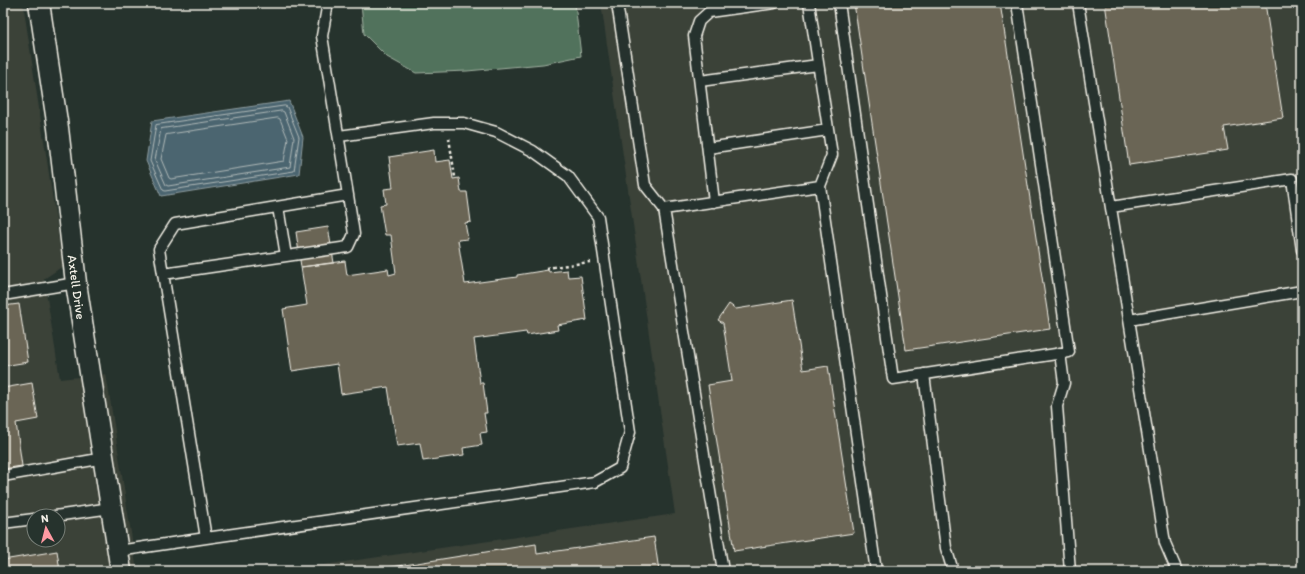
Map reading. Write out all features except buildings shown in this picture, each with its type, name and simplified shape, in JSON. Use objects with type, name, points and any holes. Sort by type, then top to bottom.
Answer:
[{"type":"street","name":"Axtell Drive","points":[[39,3],[58,128],[76,283],[121,571]]},
{"type":"lane","points":[[163,274],[348,247],[354,234],[322,36],[329,3]]},
{"type":"lane","points":[[617,3],[646,185],[664,209],[723,571]]},
{"type":"lane","points":[[714,202],[694,36],[699,21],[709,12],[774,3]]},
{"type":"lane","points":[[809,3],[832,155],[820,186],[876,571]]},
{"type":"lane","points":[[839,3],[893,379],[1069,352],[1017,3]]},
{"type":"lane","points":[[1078,3],[1165,543],[1177,571]]},
{"type":"lane","points":[[700,81],[818,65]]},
{"type":"lane","points":[[118,551],[595,482],[620,468],[630,432],[598,216],[568,176],[533,151],[496,132],[464,123],[434,123],[338,136]]},
{"type":"lane","points":[[708,148],[828,130]]},
{"type":"lane","points":[[1111,207],[1292,179],[1302,250]]},
{"type":"lane","points":[[664,209],[820,186]]},
{"type":"lane","points":[[206,538],[159,249],[175,224],[348,195]]},
{"type":"lane","points":[[278,207],[286,256]]},
{"type":"lane","points":[[3,295],[76,283]]},
{"type":"lane","points":[[1129,320],[1302,292]]},
{"type":"lane","points":[[1060,353],[1064,383],[1057,406],[1070,571]]},
{"type":"lane","points":[[924,374],[946,548],[953,571]]},
{"type":"lane","points":[[3,476],[104,458]]},
{"type":"lane","points":[[66,514],[112,508]]},
{"type":"lane","points":[[3,523],[26,520]]},
{"type":"path","points":[[448,135],[455,177]]},
{"type":"path","points":[[546,268],[591,262]]},
{"type":"shaded area","points":[[3,3],[23,3],[63,266],[44,279],[60,379],[106,374],[137,571],[3,571]]},
{"type":"shaded area","points":[[601,3],[1302,3],[1302,571],[282,571],[675,514]]},
{"type":"green space","points":[[361,3],[575,3],[581,56],[543,64],[467,71],[416,73],[387,57],[364,34]]},
{"type":"water","points":[[289,101],[303,137],[299,174],[161,196],[146,161],[152,121]]}]
